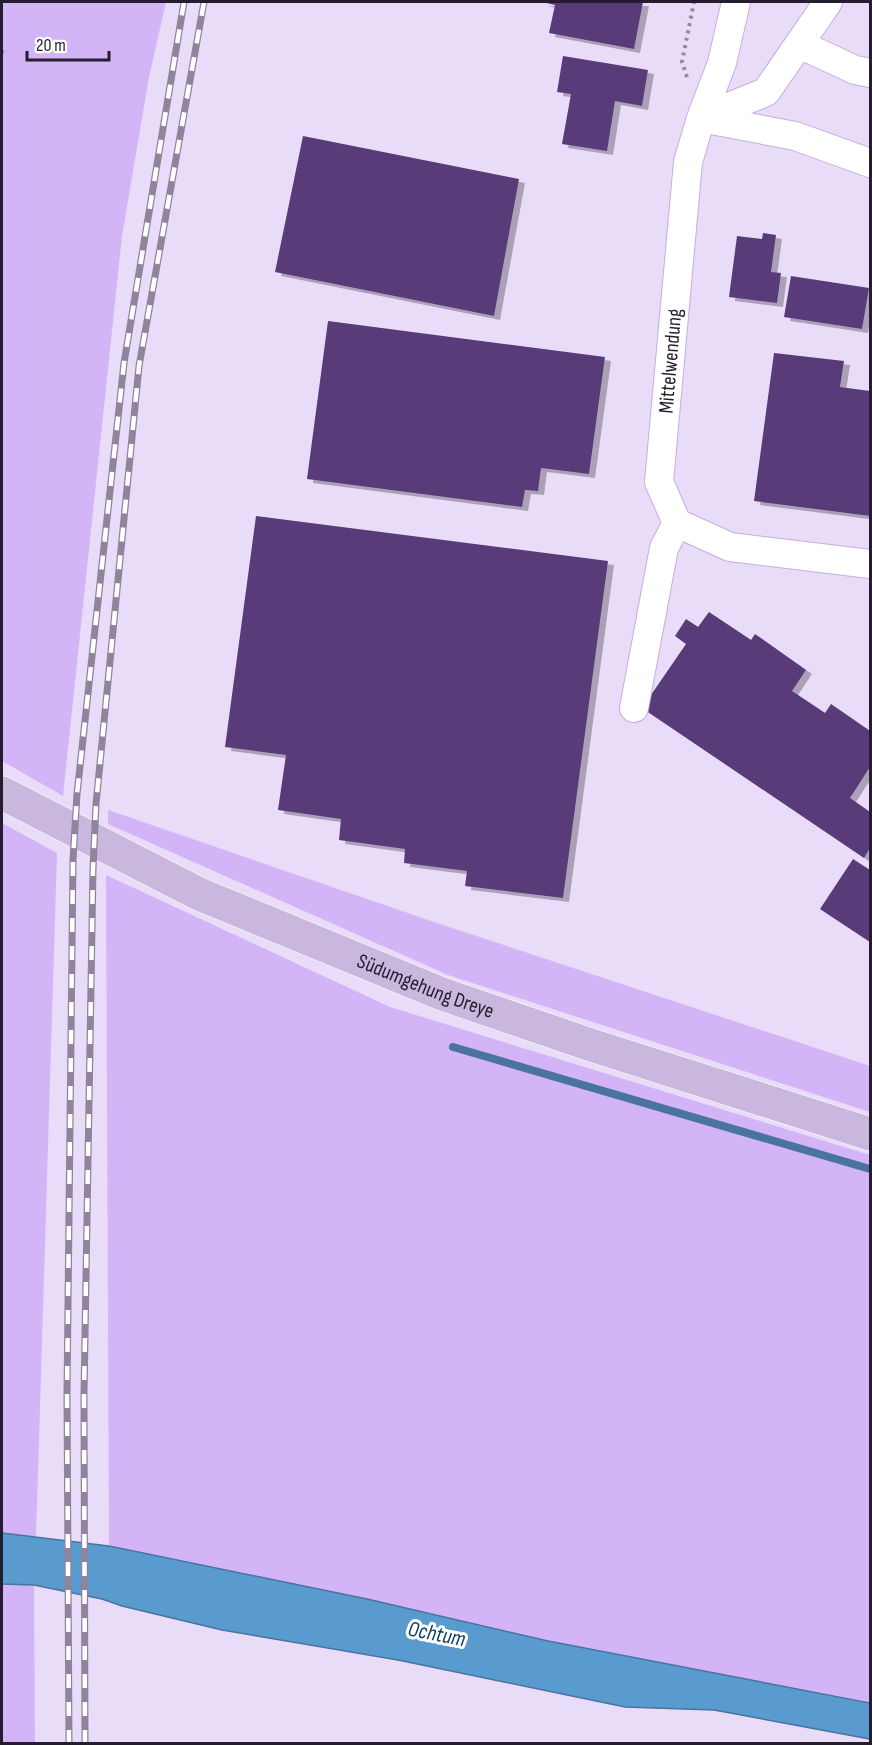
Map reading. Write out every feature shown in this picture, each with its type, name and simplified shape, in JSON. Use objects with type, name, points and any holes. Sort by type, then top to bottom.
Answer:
[{"type":"main road","name":"Südumgehung Dreye","points":[[2,793],[199,894],[442,994],[591,1045],[870,1134]]},
{"type":"street","name":"Mittelwendung","points":[[678,524],[659,482],[688,162],[700,118],[722,63],[736,2]]},
{"type":"street","points":[[700,118],[766,92],[828,2]]},
{"type":"street","points":[[799,44],[855,70],[870,73]]},
{"type":"street","points":[[700,118],[795,135],[870,163]]},
{"type":"street","points":[[634,708],[664,548],[678,524],[730,547],[870,564]]},
{"type":"path","points":[[694,2],[682,62],[700,118]]},
{"type":"shaded area","points":[[2,2],[166,2],[149,77],[122,236],[63,796],[2,761]]},
{"type":"shaded area","points":[[108,810],[437,923],[870,1066],[870,1112],[448,975],[108,824]]},
{"type":"shaded area","points":[[2,823],[57,853],[36,1537],[2,1533]]},
{"type":"shaded area","points":[[106,875],[390,1007],[870,1155],[870,1703],[548,1641],[367,1599],[109,1546]]},
{"type":"shaded area","points":[[2,1584],[34,1585],[35,1743],[2,1744]]},
{"type":"water","name":"Ochtum","points":[[2,1533],[109,1546],[367,1599],[548,1641],[870,1703],[870,1739],[714,1710],[625,1707],[398,1660],[222,1630],[102,1599],[34,1585],[2,1584]]},
{"type":"building","points":[[542,2],[643,2],[634,49],[549,33],[555,5]]},
{"type":"building","points":[[563,56],[648,70],[642,106],[615,101],[607,151],[562,144],[571,94],[557,92]]},
{"type":"building","points":[[303,136],[519,179],[494,316],[275,272]]},
{"type":"building","points":[[763,233],[776,235],[771,272],[781,273],[777,303],[729,297],[737,236],[762,239]]},
{"type":"building","points":[[791,276],[869,288],[862,329],[784,317]]},
{"type":"building","points":[[328,321],[605,357],[589,474],[541,468],[538,491],[525,490],[522,507],[307,479]]},
{"type":"building","points":[[774,353],[844,361],[840,387],[870,391],[870,516],[754,501]]},
{"type":"building","points":[[256,516],[608,561],[563,898],[465,886],[467,871],[404,863],[405,849],[339,840],[341,819],[278,810],[286,755],[225,747]]},
{"type":"building","points":[[709,612],[751,640],[755,634],[806,670],[792,691],[825,713],[831,704],[870,731],[870,767],[850,798],[870,812],[870,848],[864,858],[642,708],[686,644],[675,636],[686,619],[698,627]]},
{"type":"building","points":[[853,859],[870,870],[870,942],[820,909]]},
{"type":"waterway","points":[[453,1047],[870,1169]]},
{"type":"railway","points":[[69,1744],[67,1394],[73,860],[77,794],[124,363],[184,2]]},
{"type":"railway","points":[[85,1744],[84,1395],[96,804],[139,366],[204,2]]}]
